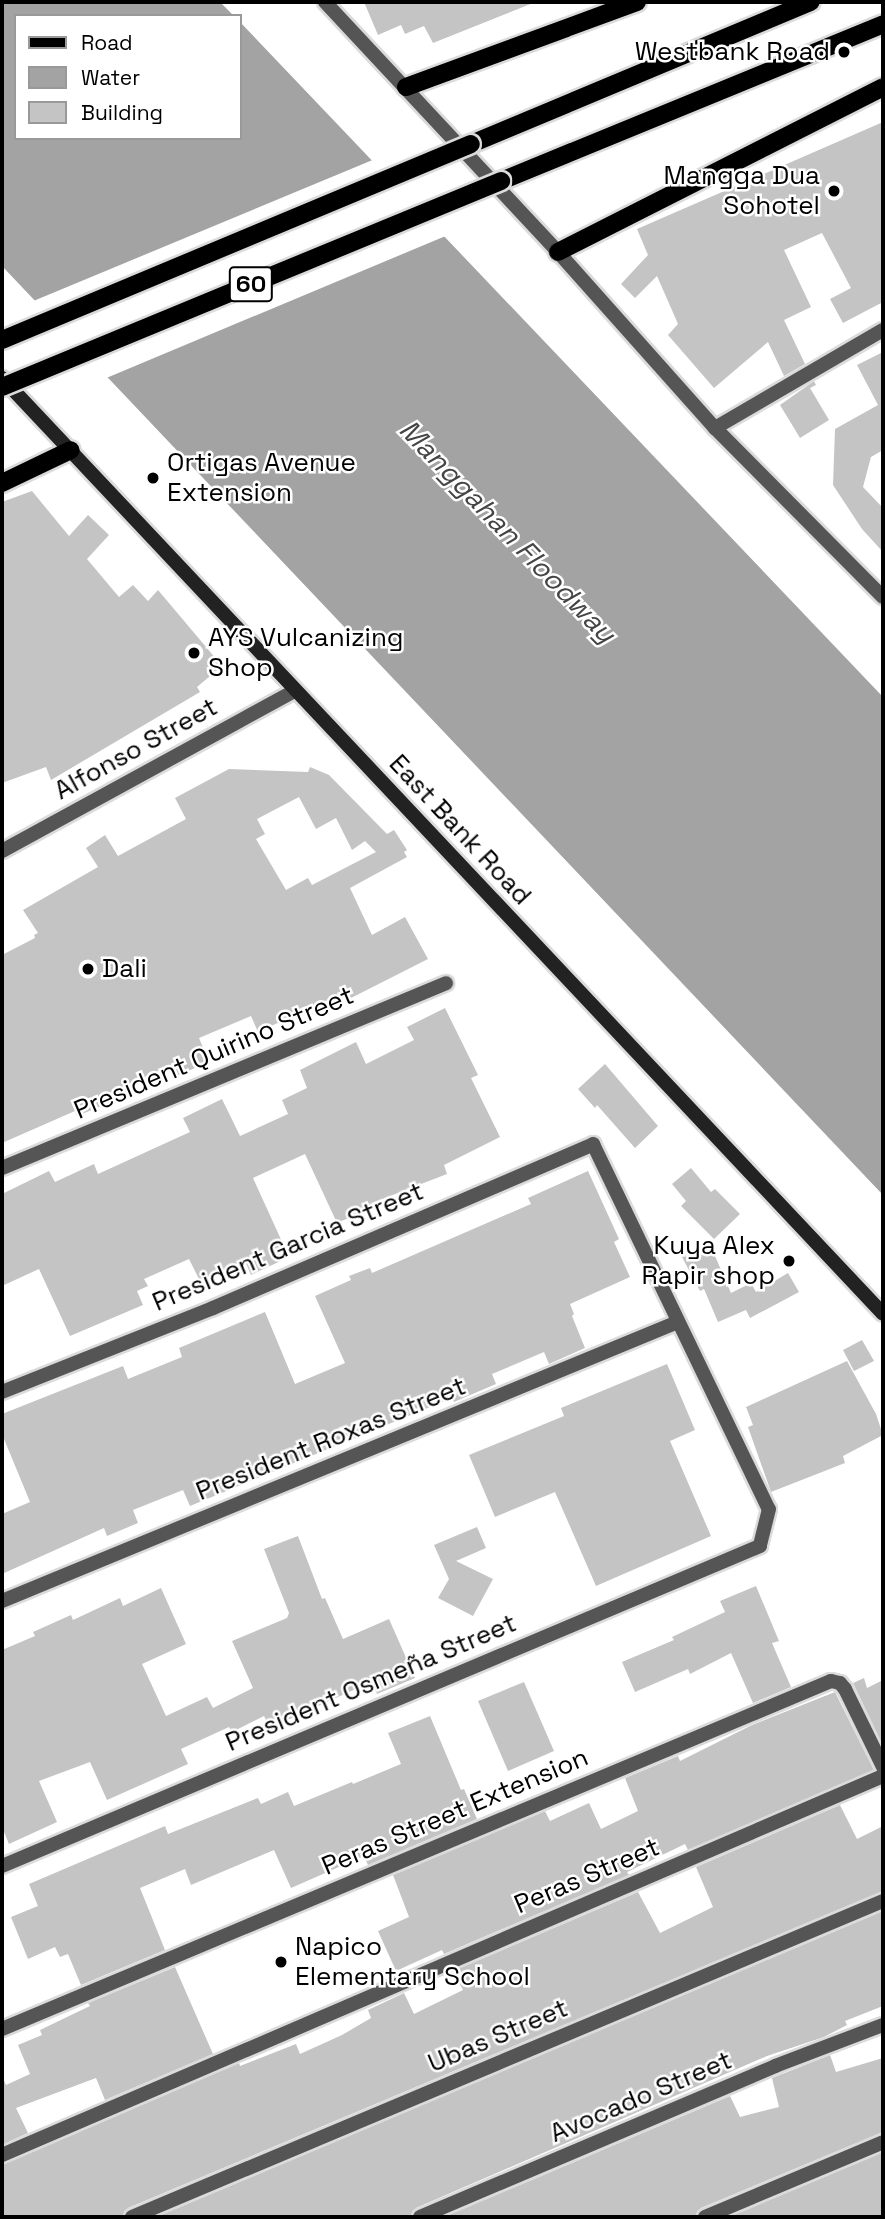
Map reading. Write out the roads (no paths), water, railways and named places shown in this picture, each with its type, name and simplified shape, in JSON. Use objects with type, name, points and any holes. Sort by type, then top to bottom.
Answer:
[{"type":"main road","points":[[406,87],[637,2]]},
{"type":"main road","name":"60","points":[[2,340],[810,2]]},
{"type":"main road","name":"60","points":[[2,387],[883,24]]},
{"type":"main road","points":[[558,251],[883,87]]},
{"type":"main road","name":"East Bank Road","points":[[2,378],[883,1314]]},
{"type":"main road","points":[[2,483],[71,450]]},
{"type":"street","points":[[325,2],[558,251],[715,428],[883,597]]},
{"type":"street","points":[[715,428],[883,330]]},
{"type":"street","name":"Alfonso Street","points":[[2,851],[295,691]]},
{"type":"street","name":"President Quirino Street","points":[[2,1168],[446,983]]},
{"type":"street","name":"President Garcia Street","points":[[2,1392],[212,1308],[593,1144],[678,1322]]},
{"type":"street","name":"President Osmeña Street","points":[[5,1864],[760,1546],[769,1509],[678,1322]]},
{"type":"street","name":"President Roxas Street","points":[[2,1601],[678,1322]]},
{"type":"street","name":"Peras Street Extension","points":[[2,2029],[831,1681],[839,1683],[845,1689],[883,1767]]},
{"type":"street","name":"Peras Street","points":[[2,2155],[883,1776]]},
{"type":"street","points":[[2,1849],[5,1864]]},
{"type":"street","name":"Ubas Street","points":[[132,2217],[883,1901]]},
{"type":"street","name":"Avocado Street","points":[[420,2217],[775,2066],[883,2025]]},
{"type":"street","points":[[705,2217],[883,2142]]},
{"type":"water","name":"Manggahan Floodway","points":[[2,2],[220,2],[232,14],[14,14],[14,140],[242,140],[242,24],[883,697],[883,1195],[2,266]]},
{"type":"place","name":"Westbank Road","points":[[844,52]]},
{"type":"place","name":"Mangga Dua Sohotel","points":[[834,191]]},
{"type":"place","name":"Ortigas Avenue Extension","points":[[153,478]]},
{"type":"place","name":"AYS Vulcanizing Shop","points":[[194,653]]},
{"type":"place","name":"Dali","points":[[88,969]]},
{"type":"place","name":"Kuya Alex Rapir shop","points":[[789,1261]]},
{"type":"place","name":"Napico Elementary School","points":[[281,1962]]}]
